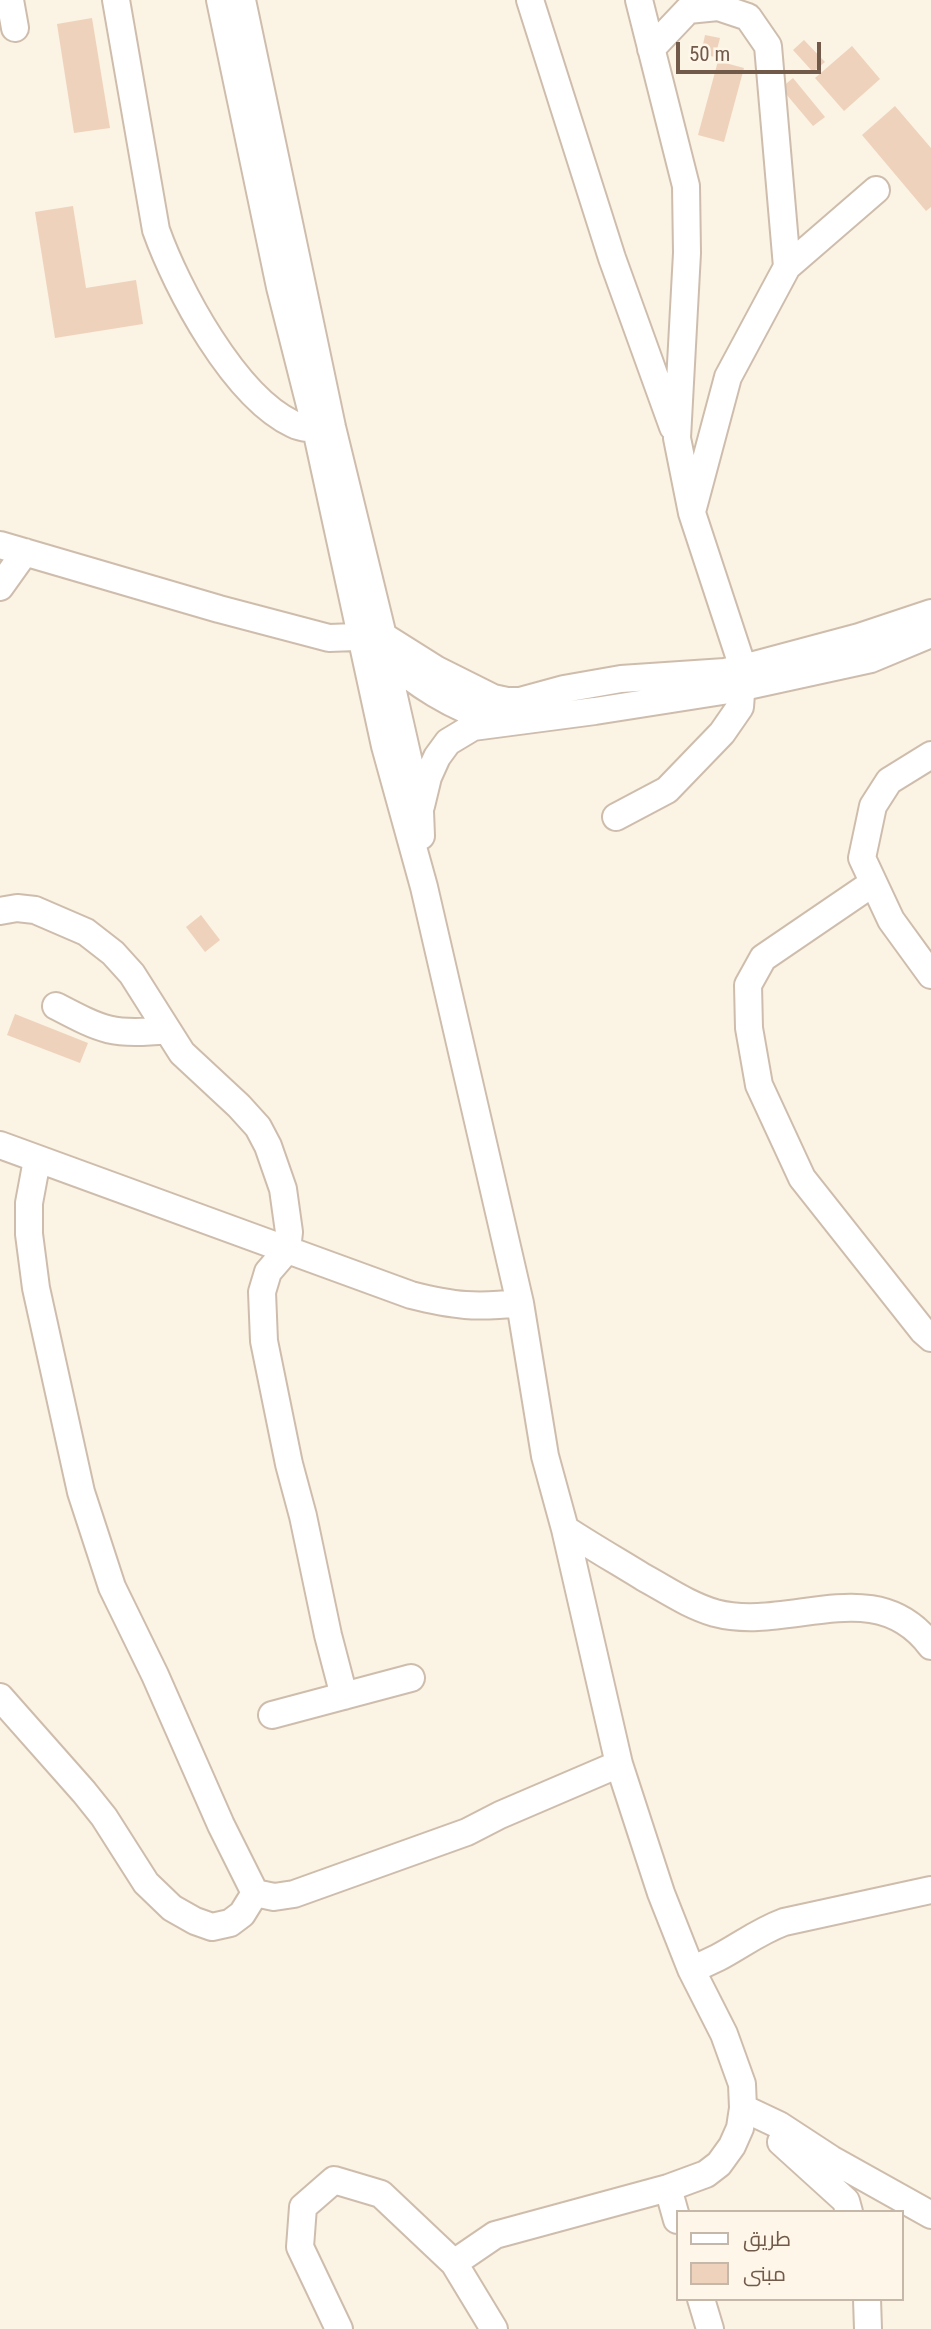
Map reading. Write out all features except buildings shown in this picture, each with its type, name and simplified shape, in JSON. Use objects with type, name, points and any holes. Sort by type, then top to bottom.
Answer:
[{"type":"street","points":[[10,0],[15,28]]},
{"type":"street","points":[[116,0],[156,230],[168,263],[204,327],[247,385],[281,417],[302,427],[324,428]]},
{"type":"street","points":[[220,0],[280,287],[324,428]]},
{"type":"street","points":[[242,0],[324,428],[420,811],[424,887]]},
{"type":"street","points":[[530,0],[612,258],[677,438],[692,513],[743,677],[740,707],[722,733],[667,790],[616,817]]},
{"type":"street","points":[[639,0],[686,186],[687,253],[677,438]]},
{"type":"street","points":[[651,48],[688,10],[718,7],[748,17],[768,47],[787,267]]},
{"type":"street","points":[[692,513],[728,377],[787,267],[876,190]]},
{"type":"street","points":[[0,587],[12,548],[219,609],[329,638],[376,643],[493,698],[508,701],[520,701],[564,689],[621,679],[725,672],[743,677],[828,670],[871,659],[931,634]]},
{"type":"street","points":[[420,811],[428,777],[448,742],[473,727],[595,711],[743,677],[931,613]]},
{"type":"street","points":[[376,643],[444,700],[467,712],[500,722]]},
{"type":"street","points":[[376,643],[399,805],[409,830],[424,887],[520,1303],[545,1456],[565,1530],[619,1764],[661,1893],[691,1969],[734,2057],[742,2084],[740,2129],[719,2164],[706,2174],[667,2188],[495,2235],[454,2263]]},
{"type":"street","points":[[931,755],[889,781],[873,806],[862,858],[891,920],[931,975]]},
{"type":"street","points":[[873,883],[763,958],[748,985],[749,1028],[759,1085],[802,1178],[931,1338]]},
{"type":"street","points":[[0,911],[17,908],[35,910],[86,932],[113,953],[132,974],[182,1052],[239,1106],[263,1136],[283,1189],[289,1232],[287,1250],[268,1272],[262,1292],[264,1341],[289,1464],[344,1696]]},
{"type":"street","points":[[56,1006],[99,1029],[131,1034],[166,1030]]},
{"type":"street","points":[[0,1145],[411,1296],[452,1306],[485,1307],[520,1303]]},
{"type":"street","points":[[37,1160],[29,1203],[31,1247],[39,1301],[81,1492],[112,1587],[255,1893]]},
{"type":"street","points":[[565,1530],[698,1608],[736,1618],[755,1618],[845,1607],[867,1607],[890,1614],[914,1626],[931,1646]]},
{"type":"street","points":[[272,1715],[411,1678]]},
{"type":"street","points":[[0,1697],[84,1792],[104,1817],[146,1883],[172,1908],[212,1927],[230,1923],[242,1914],[255,1893]]},
{"type":"street","points":[[255,1893],[274,1897],[293,1894],[467,1832],[619,1764]]},
{"type":"street","points":[[691,1969],[715,1961],[762,1931],[784,1922],[931,1890]]},
{"type":"street","points":[[743,2108],[846,2201],[848,2210]]},
{"type":"street","points":[[743,2108],[779,2125],[831,2159],[931,2215]]},
{"type":"street","points":[[339,2329],[300,2247],[303,2207],[334,2180],[380,2194],[454,2263],[494,2329]]},
{"type":"street","points":[[667,2188],[676,2217]]},
{"type":"street","points":[[702,2301],[710,2329]]},
{"type":"street","points":[[867,2301],[868,2329]]}]
